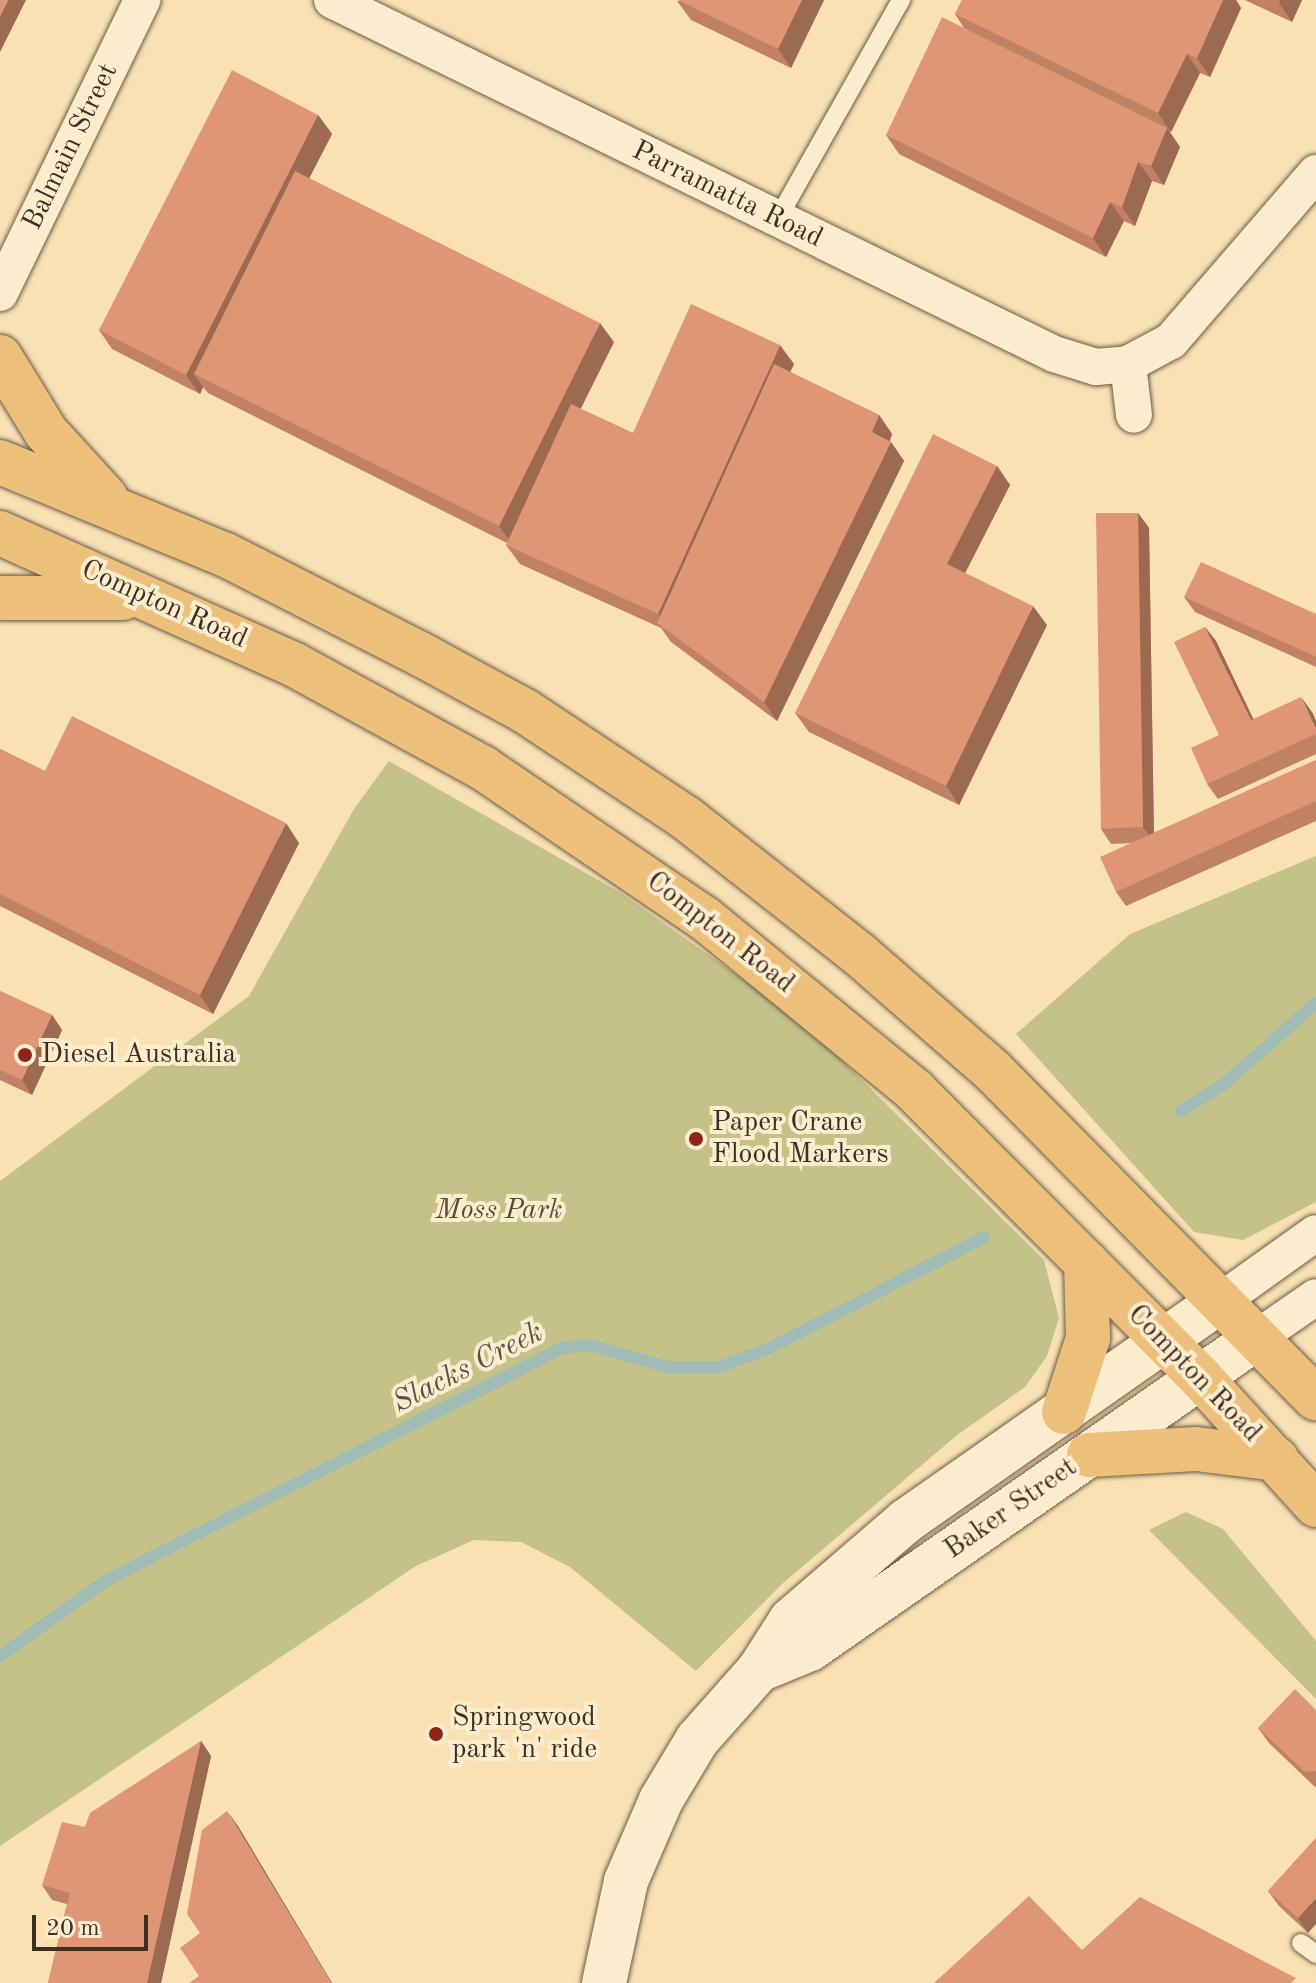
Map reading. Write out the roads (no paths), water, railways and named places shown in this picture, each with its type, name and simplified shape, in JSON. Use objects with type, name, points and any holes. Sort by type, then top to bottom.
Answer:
[{"type":"main road","points":[[0,357],[46,432],[112,505]]},
{"type":"main road","points":[[0,462],[112,505],[275,580],[525,711],[686,818],[860,955],[993,1071],[1316,1398]]},
{"type":"main road","name":"Compton Road","points":[[0,533],[157,600],[295,665],[483,768],[582,830],[704,918],[857,1042],[954,1129],[1200,1377],[1316,1505]]},
{"type":"main road","points":[[0,598],[63,594],[157,600]]},
{"type":"main road","points":[[1064,1412],[1088,1338],[1086,1262]]},
{"type":"main road","points":[[1089,1455],[1196,1449],[1276,1459]]},
{"type":"street","name":"Balmain Street","points":[[0,293],[142,0]]},
{"type":"street","name":"Parramatta Road","points":[[332,0],[1054,354],[1096,367],[1128,364],[1171,341],[1316,173]]},
{"type":"street","points":[[1128,364],[1134,415]]},
{"type":"street","points":[[1222,1300],[1316,1233]]},
{"type":"street","points":[[1258,1337],[1316,1297]]},
{"type":"street","name":"Baker Street","points":[[604,1983],[626,1881],[661,1800],[720,1710],[759,1670],[791,1620],[906,1521],[1222,1300]]},
{"type":"street","name":"Baker Street","points":[[759,1670],[810,1649],[1258,1337]]},
{"type":"lane","points":[[777,220],[901,0]]},
{"type":"waterway","name":"Slacks Creek","points":[[1181,1111],[1224,1084],[1316,1003]]},
{"type":"waterway","name":"Slacks Creek","points":[[0,1656],[105,1581],[562,1348],[590,1345],[667,1367],[720,1367],[772,1347],[984,1237]]},
{"type":"place","name":"Diesel Australia","points":[[25,1055]]},
{"type":"place","name":"Paper Crane Flood Markers","points":[[696,1139]]},
{"type":"place","name":"Springwood park 'n' ride","points":[[436,1734]]},
{"type":"park label","name":"Moss Park","points":[[499,1211]]}]
